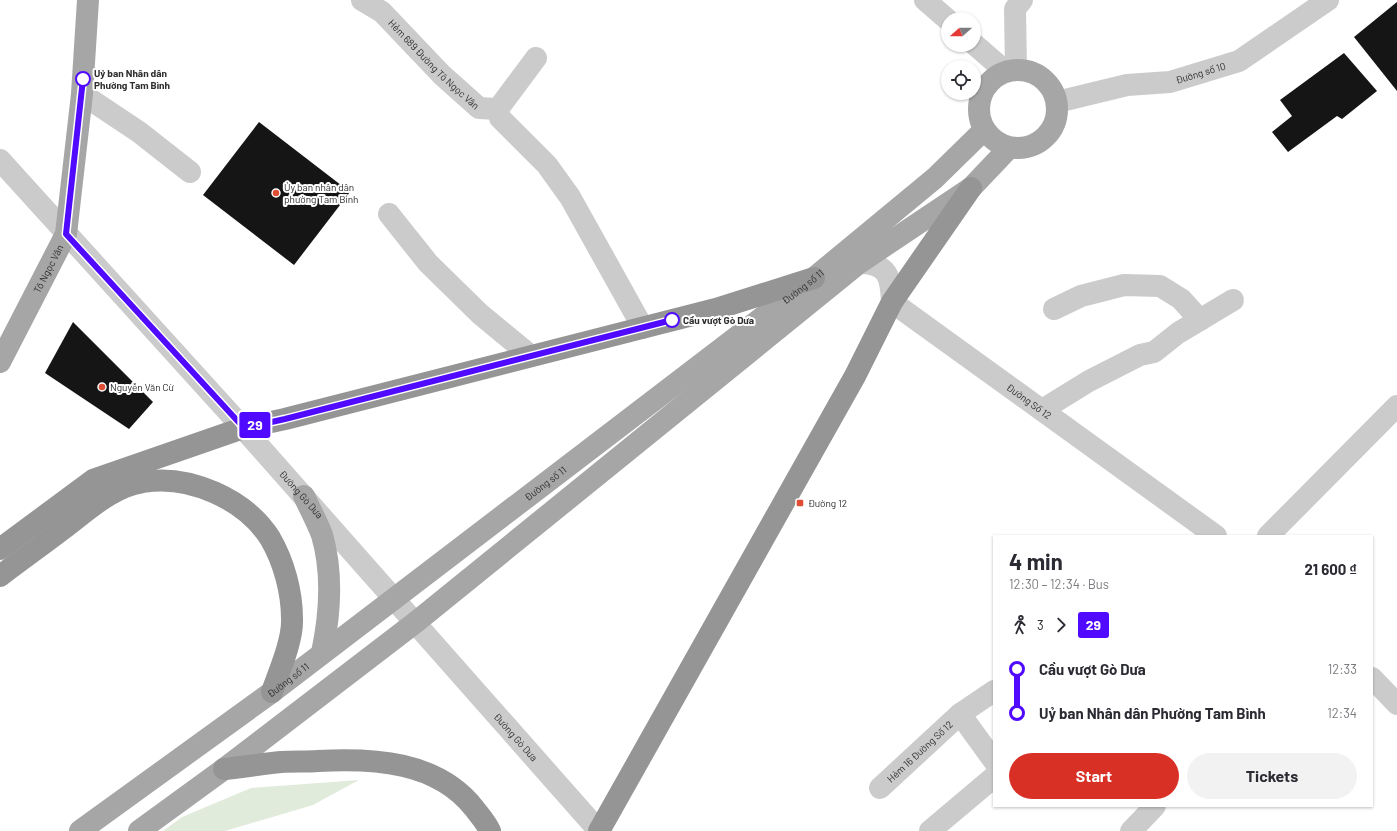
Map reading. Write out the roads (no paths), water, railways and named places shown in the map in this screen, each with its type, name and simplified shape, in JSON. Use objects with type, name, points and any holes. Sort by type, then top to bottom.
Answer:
[{"type":"highway","points":[[599,831],[855,376],[892,302],[971,188]]},
{"type":"highway","points":[[0,549],[93,480],[244,428],[285,419],[716,309],[814,278]]},
{"type":"highway","points":[[0,576],[119,489],[150,481],[172,481],[202,487],[226,498],[251,516],[269,538],[282,566],[291,593],[293,621],[285,655],[272,692]]},
{"type":"highway","points":[[224,769],[283,762],[347,759],[379,761],[411,767],[443,781],[466,798],[488,825],[490,831]]},
{"type":"main road","name":"Tô Ngọc Vân","points":[[0,362],[66,234],[82,94],[88,0]]},
{"type":"main road","points":[[1010,70],[1033,73],[1041,78],[1049,85],[1057,102],[1056,122],[1046,138],[1029,148],[1010,148],[995,142],[984,130],[979,114],[980,97],[993,79],[1010,70]]},
{"type":"main road","name":"Đường số 11","points":[[86,826],[272,692],[394,597],[814,278],[935,178],[984,130]]},
{"type":"main road","name":"Đường số 11","points":[[139,831],[224,769],[416,622],[860,264],[971,188],[1010,148]]},
{"type":"main road","points":[[304,496],[322,535],[328,572],[329,611],[322,653]]},
{"type":"street","name":"Hẻm 689 Đường Tô Ngọc Vân","points":[[362,0],[382,12],[442,75],[479,108],[499,113]]},
{"type":"street","points":[[925,0],[941,14]]},
{"type":"street","points":[[1010,70],[1015,9],[1022,0]]},
{"type":"street","name":"Đường số 10","points":[[1057,102],[1127,85],[1170,82],[1239,61],[1328,0]]},
{"type":"street","points":[[981,49],[1010,70]]},
{"type":"street","points":[[536,58],[499,113],[552,170],[570,197],[643,328]]},
{"type":"street","points":[[82,94],[139,132],[190,172]]},
{"type":"street","name":"Đường Gò Dưa","points":[[0,160],[244,428],[599,831]]},
{"type":"street","points":[[389,214],[428,263],[464,299],[480,314],[532,356]]},
{"type":"street","points":[[860,264],[874,263],[884,270],[892,284],[892,302]]},
{"type":"street","points":[[1054,309],[1081,296],[1124,285],[1160,286],[1181,299],[1200,320]]},
{"type":"street","points":[[1042,410],[1089,381],[1140,355],[1154,352],[1178,333],[1233,300]]},
{"type":"street","name":"Đường Số 12","points":[[892,302],[1215,535]]},
{"type":"street","points":[[1269,535],[1397,406]]},
{"type":"street","name":"Hẻm 16 Đường Số 12","points":[[880,788],[960,714],[993,692]]},
{"type":"street","name":"Hẻm 16 Đường Số 12","points":[[960,714],[993,760]]},
{"type":"street","points":[[930,831],[993,778]]},
{"type":"street","points":[[1131,831],[1154,807]]},
{"type":"place","name":"Uỷ ban Nhân dân Phường Tam Bình","points":[[83,79]]},
{"type":"place","name":"Ủy ban nhân dân phường Tam Bình","points":[[276,193]]},
{"type":"place","name":"Cầu vượt Gò Dưa","points":[[672,320]]},
{"type":"place","name":"Nguyễn Văn Cừ","points":[[102,387]]},
{"type":"place","name":"Đường 12","points":[[800,503]]}]
